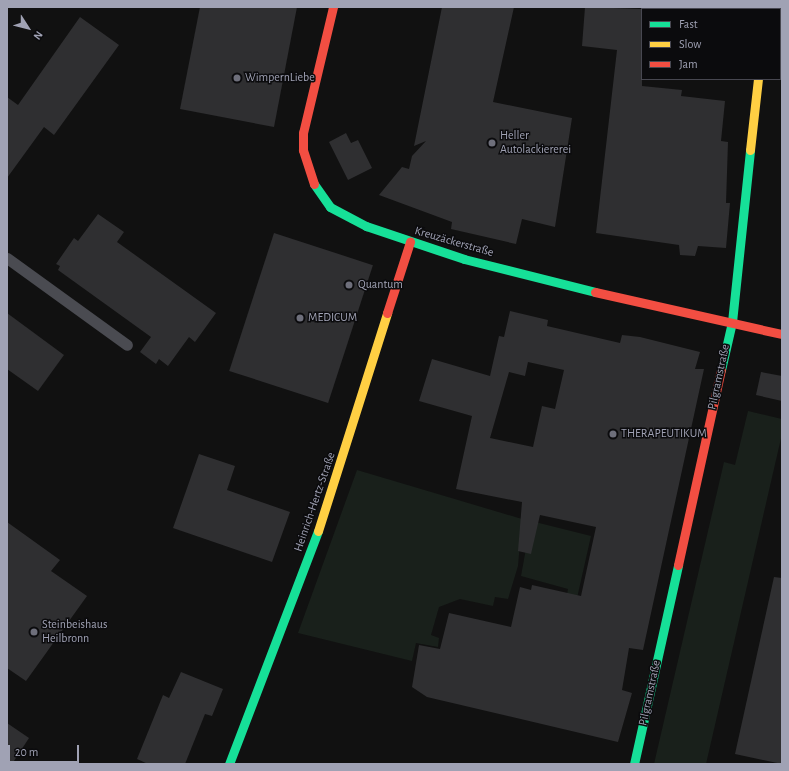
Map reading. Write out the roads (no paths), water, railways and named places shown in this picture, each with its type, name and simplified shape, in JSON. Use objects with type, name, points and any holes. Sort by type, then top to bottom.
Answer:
[{"type":"street","name":"Kreuzäckerstraße","points":[[333,7],[303,133],[304,163],[318,193],[330,207],[366,226],[410,242],[613,297],[782,334]]},
{"type":"street","name":"Pilgramstraße","points":[[634,764],[732,322],[758,80]]},
{"type":"street","name":"Heinrich-Hertz-Straße","points":[[229,764],[314,543],[410,242]]},
{"type":"lane","points":[[7,258],[127,345]]},
{"type":"place","name":"WimpernLiebe","points":[[237,78]]},
{"type":"place","name":"Heller Autolackiererei","points":[[492,143]]},
{"type":"place","name":"Quantum","points":[[349,285]]},
{"type":"place","name":"MEDICUM","points":[[300,318]]},
{"type":"place","name":"THERAPEUTIKUM","points":[[613,434]]},
{"type":"place","name":"Steinbeishaus Heilbronn","points":[[34,632]]}]
